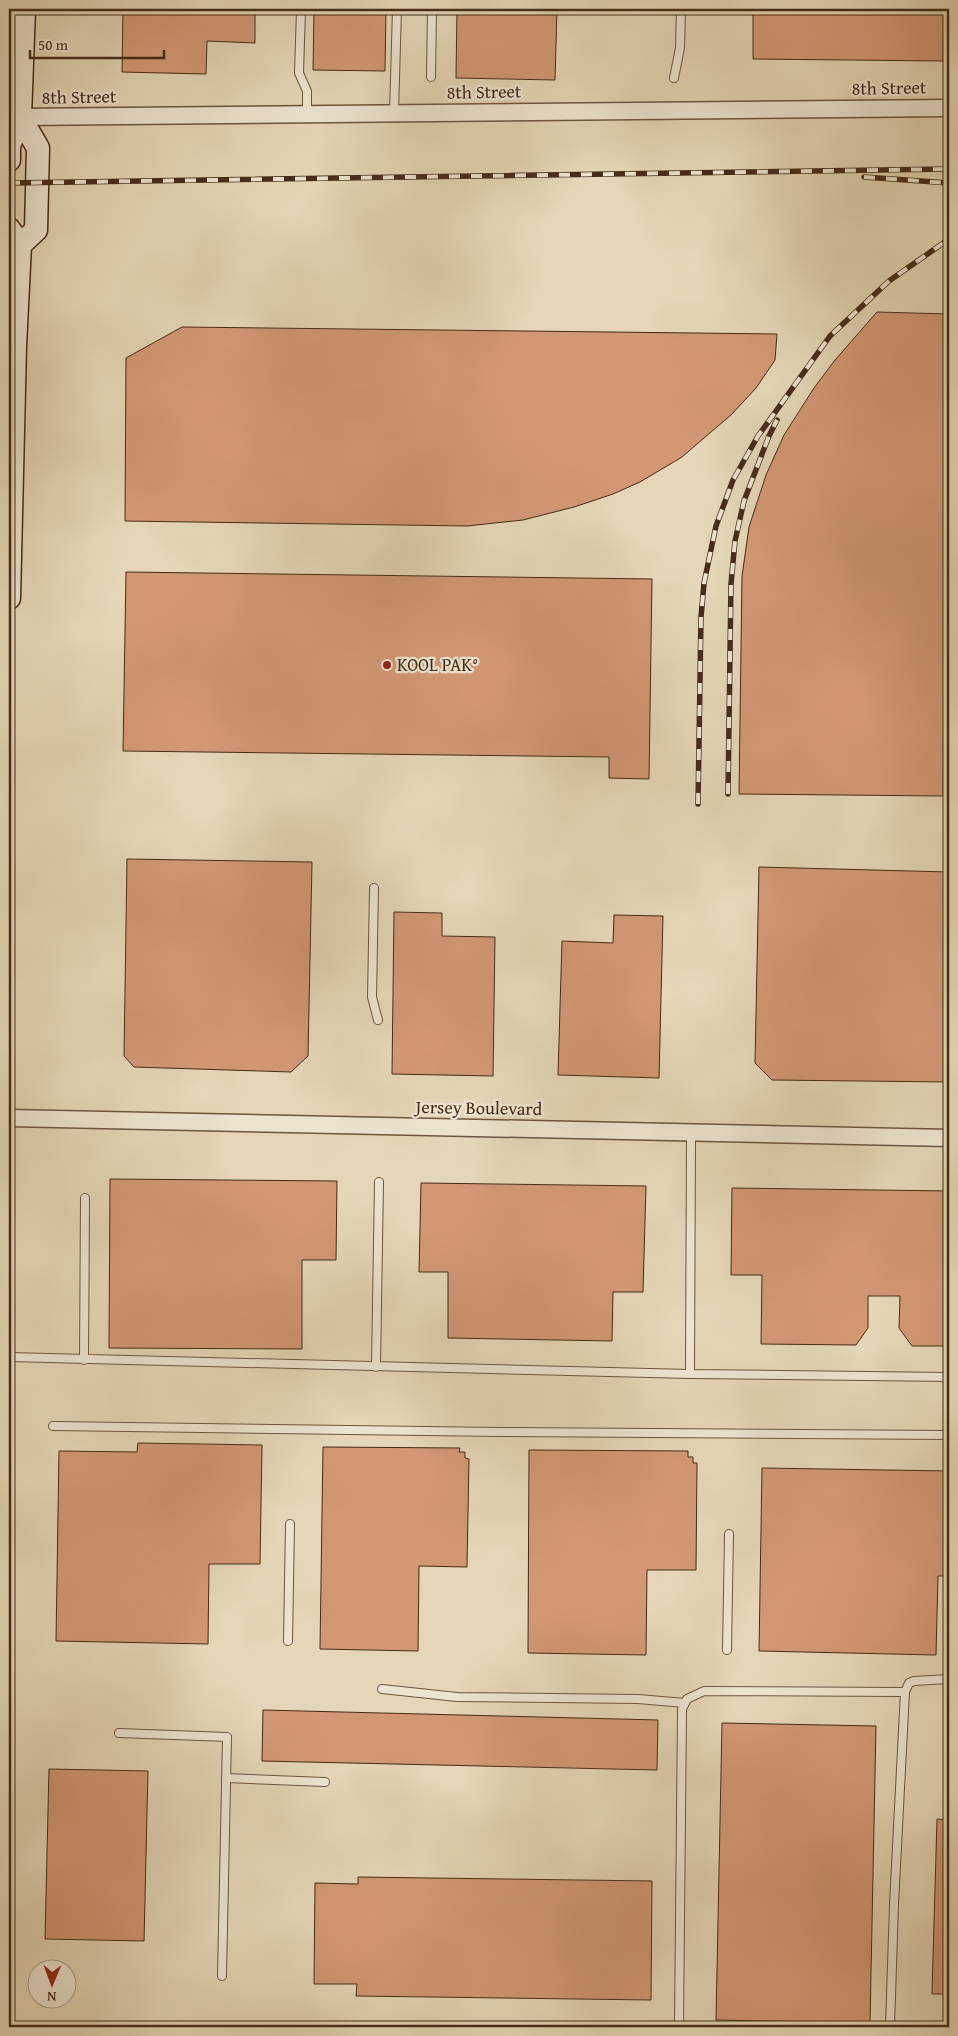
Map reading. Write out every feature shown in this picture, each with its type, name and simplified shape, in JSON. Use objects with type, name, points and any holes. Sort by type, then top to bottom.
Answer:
[{"type":"main road","points":[[9,160],[24,9]]},
{"type":"main road","points":[[9,598],[15,347],[15,237],[36,230],[38,148],[14,117]]},
{"type":"street","name":"8th Street","points":[[14,117],[949,108]]},
{"type":"street","name":"Jersey Boulevard","points":[[9,1118],[949,1138]]},
{"type":"lane","points":[[301,9],[299,73],[306,90],[307,114]]},
{"type":"lane","points":[[394,113],[398,9]]},
{"type":"lane","points":[[431,77],[432,9]]},
{"type":"lane","points":[[674,78],[680,48],[681,9]]},
{"type":"lane","points":[[374,888],[372,997],[378,1020]]},
{"type":"lane","points":[[690,1374],[691,1133]]},
{"type":"lane","points":[[376,1367],[380,1182]]},
{"type":"lane","points":[[84,1360],[85,1198]]},
{"type":"lane","points":[[9,1357],[690,1374],[949,1377]]},
{"type":"lane","points":[[53,1426],[949,1435]]},
{"type":"lane","points":[[288,1641],[290,1524]]},
{"type":"lane","points":[[727,1650],[729,1534]]},
{"type":"lane","points":[[890,2027],[905,1692],[909,1683],[914,1681],[949,1679]]},
{"type":"lane","points":[[382,1689],[457,1697],[638,1699],[685,1703]]},
{"type":"lane","points":[[679,2027],[682,1709],[687,1699],[704,1691],[905,1692]]},
{"type":"lane","points":[[118,1733],[227,1737],[222,1976]]},
{"type":"lane","points":[[226,1778],[325,1782]]},
{"type":"building","points":[[123,9],[255,9],[255,43],[207,41],[206,74],[122,72]]},
{"type":"building","points":[[314,9],[386,9],[385,71],[313,70]]},
{"type":"building","points":[[457,9],[557,9],[555,80],[456,78]]},
{"type":"building","points":[[753,9],[944,9],[943,61],[753,59]]},
{"type":"building","points":[[877,312],[949,314],[949,529],[945,529],[943,796],[739,794],[742,576],[749,527],[766,475],[784,435],[814,388],[835,360]]},
{"type":"building","points":[[182,327],[777,334],[775,360],[756,388],[731,415],[682,457],[640,482],[613,494],[574,507],[523,520],[467,526],[125,521],[126,358]]},
{"type":"building","name":"KOOL PAK°","points":[[126,572],[652,579],[649,779],[609,778],[609,757],[123,751]]},
{"type":"building","points":[[127,859],[312,862],[308,1056],[291,1072],[134,1067],[124,1056]]},
{"type":"building","points":[[759,867],[949,872],[949,1082],[772,1080],[755,1063]]},
{"type":"building","points":[[394,912],[442,913],[442,936],[495,937],[493,1076],[392,1074]]},
{"type":"building","points":[[614,915],[663,916],[659,1078],[558,1075],[562,941],[613,943]]},
{"type":"building","points":[[110,1179],[337,1181],[336,1260],[302,1260],[302,1349],[109,1348]]},
{"type":"building","points":[[421,1183],[646,1186],[643,1292],[613,1292],[612,1341],[448,1338],[448,1272],[419,1272]]},
{"type":"building","points":[[732,1188],[949,1191],[949,1346],[912,1346],[899,1328],[900,1296],[868,1296],[868,1328],[856,1345],[761,1344],[762,1275],[731,1275]]},
{"type":"building","points":[[138,1443],[262,1445],[260,1564],[209,1564],[208,1644],[56,1641],[59,1451],[137,1452]]},
{"type":"building","points":[[323,1447],[460,1448],[459,1452],[465,1452],[465,1458],[469,1459],[467,1567],[419,1566],[418,1651],[320,1649]]},
{"type":"building","points":[[529,1450],[688,1451],[688,1457],[693,1457],[693,1463],[697,1463],[696,1570],[647,1570],[646,1655],[528,1653]]},
{"type":"building","points":[[762,1468],[949,1471],[949,1576],[938,1576],[936,1655],[759,1651]]},
{"type":"building","points":[[263,1710],[658,1720],[657,1770],[262,1761]]},
{"type":"building","points":[[722,1723],[876,1726],[870,2023],[716,2020]]},
{"type":"building","points":[[49,1769],[148,1771],[144,1941],[45,1939]]},
{"type":"building","points":[[937,1819],[949,1820],[949,1994],[932,1994]]},
{"type":"building","points":[[358,1877],[652,1881],[651,2000],[356,1996],[357,1984],[314,1984],[315,1883],[358,1884]]},
{"type":"railway","points":[[9,183],[949,169]]},
{"type":"railway","points":[[864,177],[949,183]]},
{"type":"railway","points":[[698,804],[701,617],[704,583],[716,526],[733,480],[758,436],[830,336],[889,281],[949,239]]},
{"type":"railway","points":[[728,794],[731,584],[735,541],[744,501],[777,420]]},
{"type":"place","name":"KOOL PAK°","points":[[387,665]]}]
